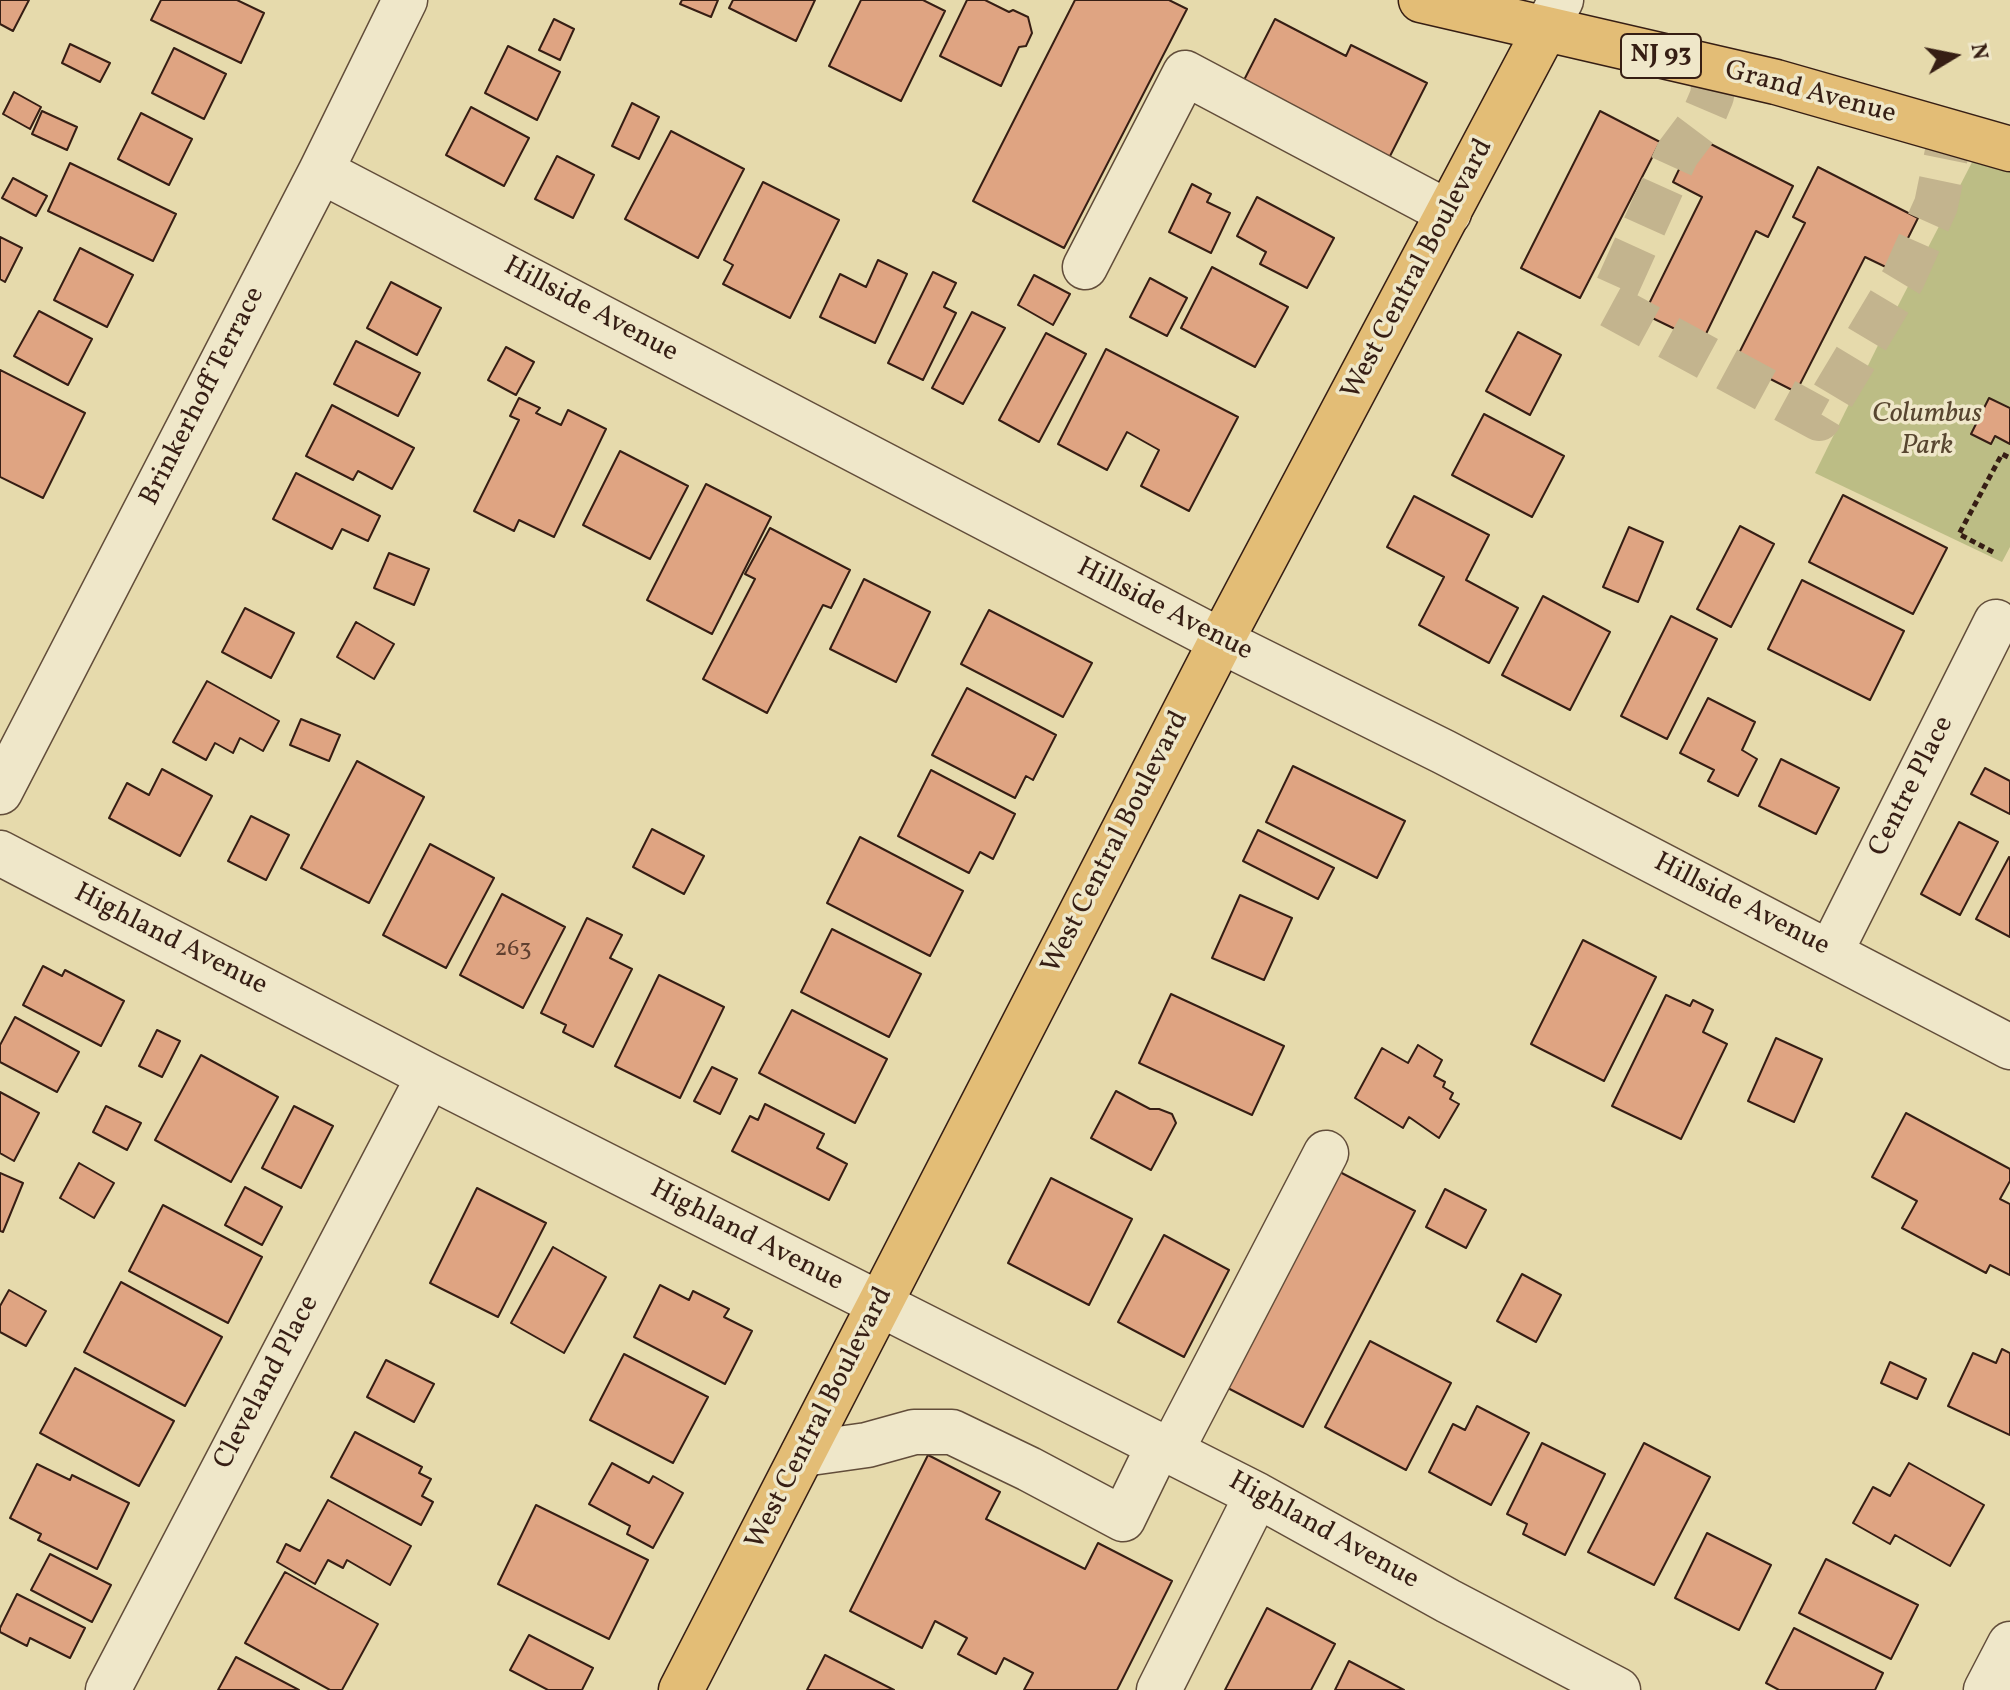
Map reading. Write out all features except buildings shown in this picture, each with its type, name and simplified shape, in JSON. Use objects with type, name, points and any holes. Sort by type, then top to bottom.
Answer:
[{"type":"main road","name":"Grand Avenue","points":[[1421,0],[1553,15],[2010,149]]},
{"type":"main road","name":"West Central Boulevard","points":[[681,1690],[1221,641],[1553,15]]},
{"type":"street","name":"Brinkerhoff Terrace","points":[[0,792],[321,171],[405,0]]},
{"type":"street","points":[[1085,267],[1185,73],[1449,213]]},
{"type":"street","name":"Hillside Avenue","points":[[321,171],[1221,641],[1444,752],[2010,1047]]},
{"type":"street","name":"Centre Place","points":[[1830,953],[1996,622]]},
{"type":"street","name":"Highland Avenue","points":[[0,853],[429,1076],[1257,1495],[1448,1601],[1618,1690]]},
{"type":"street","name":"Cleveland Place","points":[[108,1690],[429,1076]]},
{"type":"street","points":[[803,1454],[867,1445],[914,1432],[952,1432],[1123,1519],[1326,1153]]},
{"type":"street","points":[[1159,1690],[1257,1495]]},
{"type":"street","points":[[1986,1690],[2010,1644]]},
{"type":"path","points":[[1993,552],[1959,534],[2002,454],[2010,458]]},
{"type":"green space","name":"Columbus Park","points":[[1983,141],[2010,149],[2010,547],[2002,562],[1815,473]]},
{"type":"tunnel","points":[[1715,68],[1712,96],[1701,122],[1677,154],[1609,305],[1819,419],[1903,279],[1936,205],[1951,132]]}]
